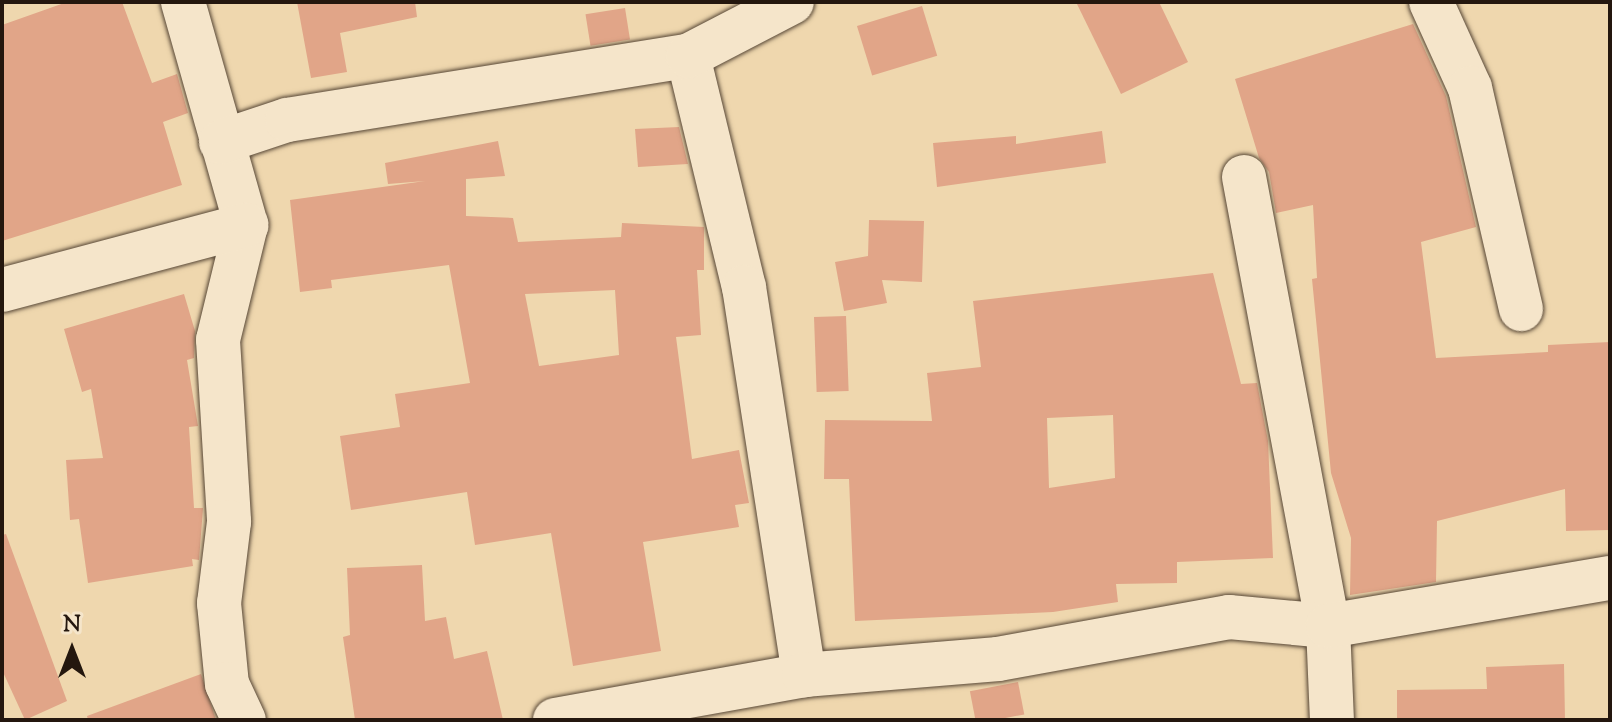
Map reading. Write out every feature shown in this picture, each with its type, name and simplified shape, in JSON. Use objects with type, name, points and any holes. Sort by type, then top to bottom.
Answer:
[{"type":"street","points":[[183,2],[246,225],[218,340],[229,522],[219,603],[227,684],[244,720]]},
{"type":"street","points":[[221,142],[287,120],[688,56],[792,2]]},
{"type":"street","points":[[1431,2],[1470,88],[1521,309]]},
{"type":"street","points":[[688,56],[744,287],[804,675]]},
{"type":"street","points":[[1244,177],[1328,626],[1332,720]]},
{"type":"street","points":[[2,290],[246,225]]},
{"type":"street","points":[[555,720],[804,675],[998,659],[1229,617],[1328,626],[1610,578]]},
{"type":"building","points":[[67,2],[122,2],[152,83],[177,74],[188,113],[163,122],[182,185],[2,241],[2,25]]},
{"type":"building","points":[[297,2],[415,2],[417,17],[340,33],[347,72],[311,78]]},
{"type":"building","points":[[1076,2],[1159,2],[1188,62],[1121,94]]},
{"type":"building","points":[[922,6],[937,56],[872,76],[857,26]]},
{"type":"building","points":[[625,8],[630,40],[590,46],[585,14]]},
{"type":"building","points":[[1413,24],[1446,96],[1476,227],[1421,242],[1436,358],[1548,352],[1548,345],[1610,342],[1610,530],[1566,531],[1565,489],[1437,521],[1436,582],[1350,595],[1351,538],[1331,473],[1312,279],[1317,278],[1313,205],[1276,213],[1269,172],[1259,158],[1235,79]]},
{"type":"building","points":[[679,127],[688,164],[638,167],[635,129]]},
{"type":"building","points":[[1102,131],[1106,163],[937,187],[933,143],[1016,136],[1016,144]]},
{"type":"building","points":[[498,141],[505,176],[466,179],[466,216],[513,218],[518,242],[621,237],[622,223],[704,227],[704,270],[697,270],[701,335],[676,337],[692,459],[739,450],[749,503],[735,505],[739,527],[643,542],[661,651],[573,666],[551,533],[475,545],[467,492],[351,510],[340,436],[400,427],[395,394],[470,383],[449,265],[331,280],[332,288],[300,292],[290,200],[425,181],[388,184],[385,163]],"holes":[[[615,290],[619,355],[539,366],[525,294]]]},
{"type":"building","points":[[869,220],[924,221],[922,282],[882,280],[887,303],[844,311],[835,262],[868,256]]},
{"type":"building","points":[[1213,273],[1241,384],[1257,383],[1268,441],[1273,558],[1177,562],[1177,583],[1116,584],[1118,602],[1053,612],[855,621],[849,479],[824,479],[825,420],[932,421],[927,373],[981,367],[973,301]],"holes":[[[1113,415],[1115,478],[1049,488],[1047,418]]]},
{"type":"building","points":[[184,294],[195,331],[194,358],[187,360],[198,426],[189,427],[194,508],[203,508],[199,560],[192,559],[193,566],[88,583],[79,519],[70,520],[66,460],[103,458],[91,389],[82,392],[64,329]]},
{"type":"building","points":[[846,316],[849,391],[817,392],[814,317]]},
{"type":"building","points":[[6,534],[67,701],[25,720],[2,670],[2,535]]},
{"type":"building","points":[[422,565],[425,621],[446,617],[454,659],[487,651],[503,720],[355,720],[343,637],[350,635],[347,568]]},
{"type":"building","points":[[1564,664],[1565,720],[1397,720],[1397,690],[1487,689],[1486,667]]},
{"type":"building","points":[[201,674],[216,720],[88,720],[87,716]]},
{"type":"building","points":[[1018,682],[1024,714],[975,720],[970,691]]}]
